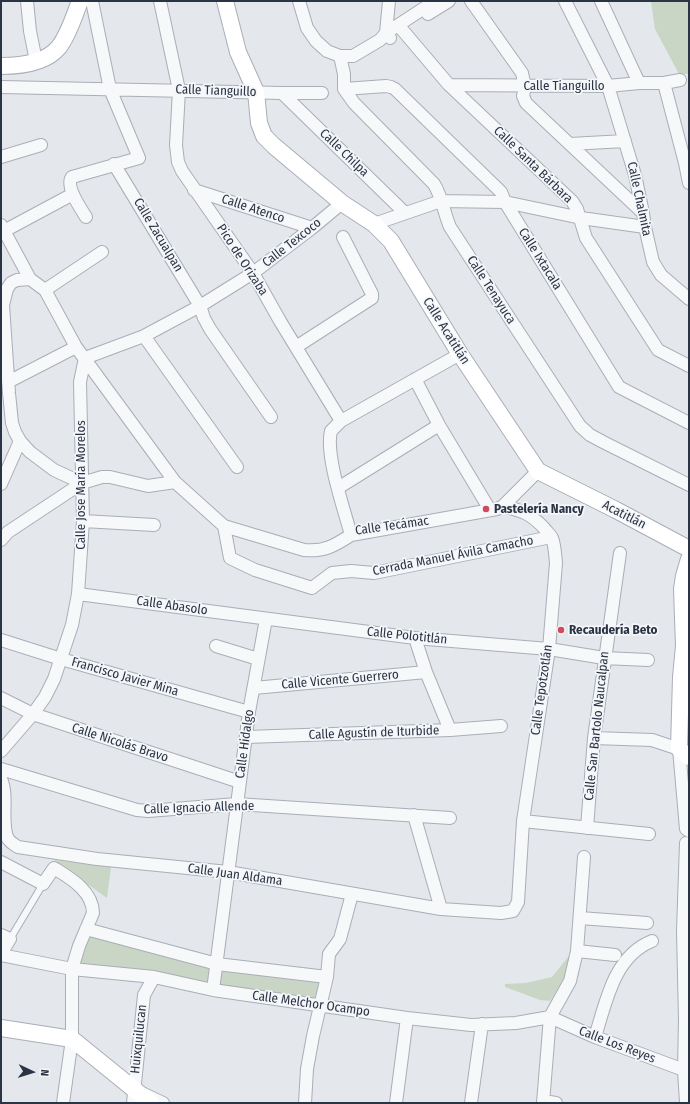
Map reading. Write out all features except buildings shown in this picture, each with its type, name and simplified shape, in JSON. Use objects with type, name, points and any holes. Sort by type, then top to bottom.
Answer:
[{"type":"street","points":[[27,1],[30,31],[36,61]]},
{"type":"street","points":[[1,66],[17,65],[36,61],[52,54],[59,47],[65,37],[80,1]]},
{"type":"street","points":[[86,217],[73,194],[69,183],[70,179],[72,177],[114,164],[139,158],[110,88],[92,1]]},
{"type":"street","name":"Pico de Orizaba","points":[[160,1],[179,90],[177,154],[182,171],[253,273],[280,321],[341,421]]},
{"type":"street","name":"Calle Acatitlán","points":[[224,1],[238,52],[256,92],[259,123],[264,136],[342,203],[374,224],[392,241],[460,354],[538,471]]},
{"type":"street","points":[[299,1],[307,28],[316,41],[327,51],[340,56],[353,56],[449,1]]},
{"type":"street","points":[[385,37],[389,1]]},
{"type":"street","points":[[400,28],[435,1]]},
{"type":"street","points":[[471,1],[522,73],[525,87],[523,96],[526,103],[643,213]]},
{"type":"street","name":"Calle Chalmita","points":[[565,1],[608,86],[635,175],[653,262],[661,275],[689,299]]},
{"type":"street","points":[[601,1],[639,84]]},
{"type":"street","name":"Calle Santa Bárbara","points":[[400,28],[449,85],[572,201],[577,209],[586,238],[658,350],[689,366]]},
{"type":"street","points":[[340,56],[344,74],[344,89]]},
{"type":"street","name":"Calle Tianguillo","points":[[449,85],[525,87],[608,86],[664,83],[680,80]]},
{"type":"street","points":[[664,83],[686,164],[689,183]]},
{"type":"street","name":"Calle Tianguillo","points":[[1,87],[322,93]]},
{"type":"street","name":"Calle Ixtacala","points":[[344,89],[391,87],[501,192],[505,202],[619,387],[689,423]]},
{"type":"street","name":"Calle Tenayuca","points":[[344,89],[354,103],[434,184],[450,227],[580,426],[590,435],[689,485]]},
{"type":"street","name":"Calle Chilpa","points":[[282,93],[405,213]]},
{"type":"street","points":[[570,144],[625,141]]},
{"type":"street","points":[[1,157],[41,146]]},
{"type":"street","name":"Calle Zacualpan","points":[[114,164],[200,306],[210,330],[271,417]]},
{"type":"street","name":"Calle Atenco","points":[[194,190],[312,228]]},
{"type":"street","points":[[73,194],[2,228],[30,279],[45,290],[76,347],[175,482],[224,526],[304,550],[314,551],[331,547],[351,535]]},
{"type":"street","points":[[374,224],[441,201],[505,202],[580,218],[645,228]]},
{"type":"street","name":"Calle Texcoco","points":[[84,358],[144,336],[200,306],[253,273],[342,203]]},
{"type":"street","points":[[296,347],[372,298],[372,294],[343,237]]},
{"type":"street","points":[[45,290],[102,252]]},
{"type":"street","points":[[30,279],[17,280],[11,283],[4,297],[6,388],[12,422],[20,441],[30,452],[43,463],[67,477],[82,483]]},
{"type":"street","points":[[144,336],[237,467]]},
{"type":"street","points":[[6,388],[76,347]]},
{"type":"street","points":[[341,421],[460,354]]},
{"type":"street","name":"Calle Jose María Morelos","points":[[1,750],[33,714],[45,697],[54,679],[72,626],[78,594],[83,521],[80,382],[84,358]]},
{"type":"street","points":[[415,379],[439,425],[490,510]]},
{"type":"street","name":"Calle Tecámac","points":[[341,421],[333,428],[330,434],[330,444],[338,488],[351,535],[490,510],[503,506]]},
{"type":"street","points":[[338,488],[439,425]]},
{"type":"street","points":[[1,484],[20,441]]},
{"type":"street","points":[[503,506],[538,471]]},
{"type":"street","name":"Acatitlán","points":[[538,471],[689,548]]},
{"type":"street","points":[[1,540],[8,532],[82,483],[105,476],[148,486],[175,482]]},
{"type":"street","name":"Calle Tepotzotlán","points":[[503,506],[532,516],[551,537],[555,549],[556,563],[549,649],[523,821],[518,902]]},
{"type":"street","points":[[83,521],[154,526]]},
{"type":"street","name":"Cerrada Manuel Ávila Camacho","points":[[224,526],[230,558],[255,570],[312,588],[332,573],[352,571],[374,573],[551,537]]},
{"type":"street","name":"Calle San Bartolo Naucalpan","points":[[587,828],[594,738],[604,658],[620,553]]},
{"type":"street","points":[[687,830],[681,677],[686,642],[682,589],[689,559]]},
{"type":"street","name":"Calle Abasolo","points":[[78,594],[266,619]]},
{"type":"street","name":"Calle Polotitlán","points":[[266,619],[416,638],[549,649],[604,658],[648,660]]},
{"type":"street","name":"Calle Hidalgo","points":[[213,990],[249,712],[266,619]]},
{"type":"street","points":[[416,638],[426,672],[450,730]]},
{"type":"street","name":"Francisco Javier Mina","points":[[1,640],[61,659],[249,712]]},
{"type":"street","points":[[216,646],[258,660]]},
{"type":"street","name":"Calle Vicente Guerrero","points":[[254,688],[426,672]]},
{"type":"street","name":"Calle Nicolás Bravo","points":[[1,698],[33,714],[240,782]]},
{"type":"street","name":"Calle Agustín de Iturbide","points":[[246,737],[450,730],[501,726]]},
{"type":"street","points":[[594,738],[652,740],[684,753]]},
{"type":"street","name":"Calle Ignacio Allende","points":[[1,769],[137,810],[148,811],[237,804],[450,818]]},
{"type":"street","name":"Calle Juan Aldama","points":[[1,779],[5,788],[6,831],[8,839],[18,847],[97,859],[228,872],[441,909],[509,912],[513,911],[518,902]]},
{"type":"street","points":[[414,815],[441,909]]},
{"type":"street","points":[[523,821],[649,834]]},
{"type":"street","points":[[686,843],[683,931],[686,1103]]},
{"type":"street","points":[[556,1103],[543,1102],[550,1017],[570,982],[577,951],[584,857]]},
{"type":"street","points":[[1,862],[43,884],[54,868],[86,893],[92,902],[93,913],[72,968],[72,1039],[62,1103]]},
{"type":"street","points":[[305,1103],[307,1069],[327,977],[330,954],[338,942],[352,894]]},
{"type":"street","points":[[580,918],[647,923]]},
{"type":"street","points":[[86,929],[216,964],[327,977]]},
{"type":"street","points":[[1,955],[6,937]]},
{"type":"street","points":[[595,1037],[617,973],[628,958],[644,944],[652,941]]},
{"type":"street","points":[[577,951],[615,955]]},
{"type":"street","name":"Calle Melchor Ocampo","points":[[1,955],[72,968],[154,976],[213,990],[407,1018],[470,1025],[516,1023],[550,1017]]},
{"type":"street","name":"Huixquilucan","points":[[133,1096],[144,995],[154,976]]},
{"type":"street","name":"Calle Los Reyes","points":[[550,1017],[686,1077]]},
{"type":"street","points":[[396,1103],[407,1018]]},
{"type":"street","points":[[471,1103],[482,1024]]},
{"type":"street","points":[[1,1028],[72,1039],[133,1096],[151,1103]]},
{"type":"street","points":[[133,1096],[163,1103]]},
{"type":"lane","points":[[6,937],[43,884]]},
{"type":"green space","points":[[651,1],[689,1],[689,74],[679,74],[655,29]]},
{"type":"green space","points":[[54,860],[111,867],[107,898]]},
{"type":"green space","points":[[86,929],[156,947],[327,977],[320,1006],[72,969]]},
{"type":"green space","points":[[573,951],[568,972],[550,1001],[540,1000],[505,987],[505,984],[526,983],[552,977]]},
{"type":"place","name":"Pastelería Nancy","points":[[486,509]]},
{"type":"place","name":"Recaudería Beto","points":[[561,630]]}]
